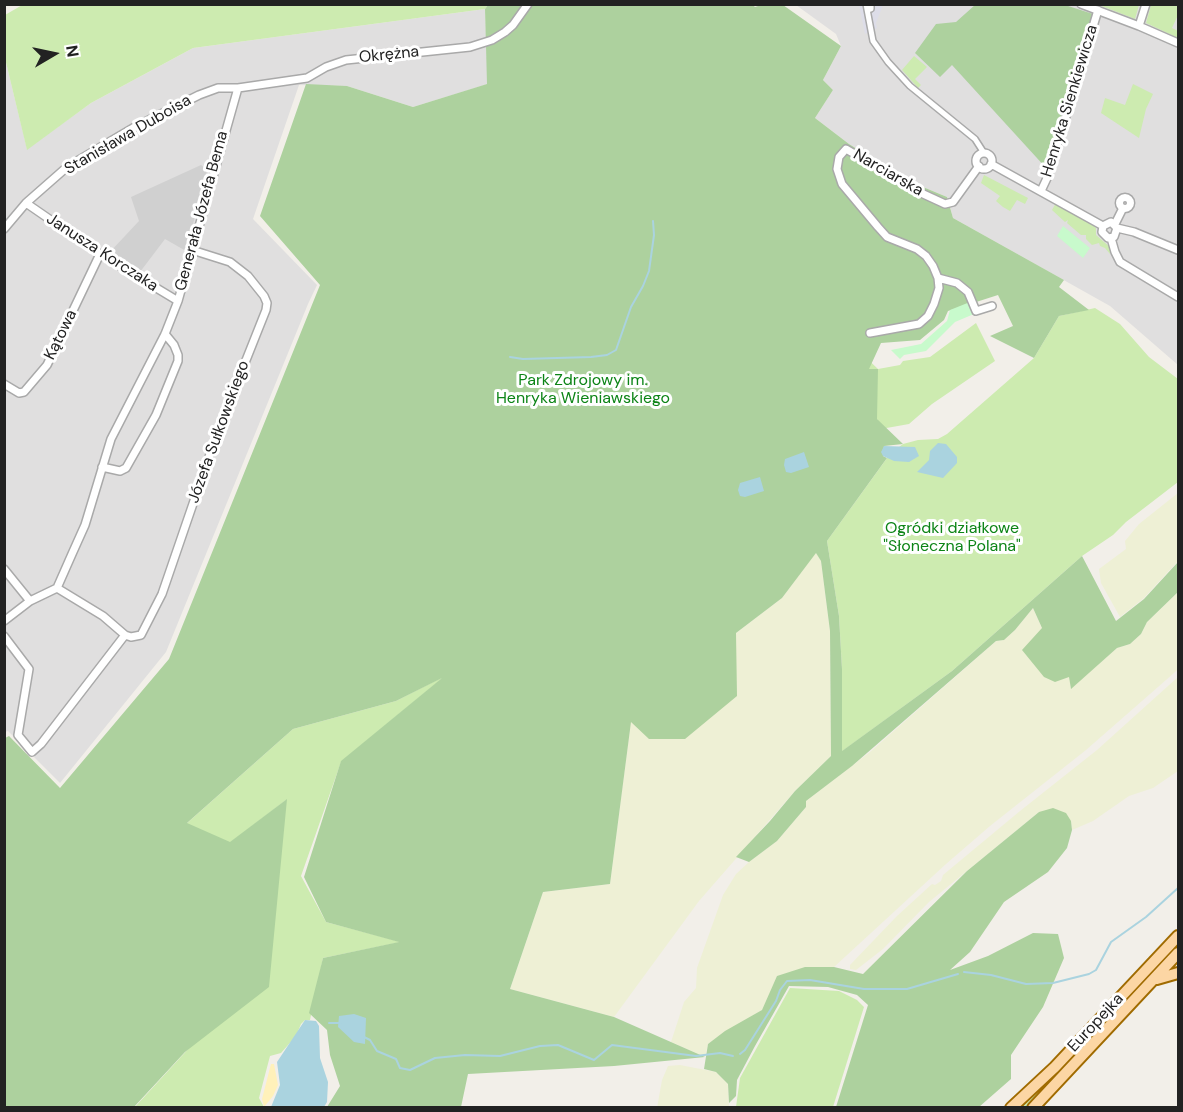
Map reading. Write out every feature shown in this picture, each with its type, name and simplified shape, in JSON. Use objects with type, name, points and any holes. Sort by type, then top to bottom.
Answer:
[{"type":"main road","name":"Europejka","points":[[1011,1107],[1055,1067],[1179,936]]},
{"type":"main road","name":"Europejka","points":[[1033,1107],[1179,953]]},
{"type":"main road","points":[[1151,982],[1163,976],[1179,973]]},
{"type":"street","name":"Okrężna","points":[[238,88],[307,78],[326,67],[346,60],[483,44],[513,25],[528,4]]},
{"type":"street","points":[[1081,4],[1179,44]]},
{"type":"street","points":[[1138,26],[1146,4]]},
{"type":"street","points":[[868,6],[873,41],[888,62],[910,86],[975,139],[984,153],[991,158],[991,164],[984,169],[979,166],[977,158],[984,153]]},
{"type":"street","name":"Henryka Sienkiewicza","points":[[1041,190],[1048,176],[1098,10]]},
{"type":"street","name":"Stanisława Duboisa","points":[[4,229],[26,203],[67,167],[133,128],[199,95],[218,88],[238,88]]},
{"type":"street","name":"Generała Józefa Bema","points":[[57,588],[85,525],[111,439],[165,334],[178,301],[238,88]]},
{"type":"street","name":"Narciarska","points":[[938,278],[926,256],[917,249],[887,237],[878,227],[842,183],[837,169],[838,157],[846,149],[919,192],[945,204],[953,202],[979,166]]},
{"type":"street","name":"Henryka Sienkiewicza","points":[[991,164],[1103,226]]},
{"type":"street","name":"Janusza Korczaka","points":[[26,203],[100,254],[178,301]]},
{"type":"street","points":[[1112,238],[1116,234],[1116,226],[1123,208]]},
{"type":"street","points":[[1112,238],[1103,235],[1103,226],[1108,222],[1179,250]]},
{"type":"street","points":[[1112,238],[1120,262],[1179,297]]},
{"type":"street","name":"Józefa Sułkowskiego","points":[[4,636],[29,669],[18,735],[32,752],[41,744],[125,635],[131,637],[141,635],[162,594],[219,428],[267,303],[248,276],[231,262],[192,250]]},
{"type":"street","name":"Kątowa","points":[[4,384],[19,393],[24,392],[47,365],[100,254]]},
{"type":"street","points":[[870,333],[919,324],[928,316],[934,304],[939,288],[938,278],[957,283],[968,292],[976,311],[992,306]]},
{"type":"street","points":[[102,467],[120,471],[126,468],[156,415],[178,362],[174,345],[165,334]]},
{"type":"street","points":[[4,569],[30,601]]},
{"type":"street","points":[[4,621],[30,601],[57,588],[103,616],[125,635]]},
{"type":"shaded area","points":[[796,5],[1178,5],[1178,365],[1110,306],[953,218],[947,197],[911,182],[849,144],[815,118],[833,90],[823,80],[841,46],[836,34]]},
{"type":"shaded area","points":[[859,5],[883,5],[876,23],[877,28],[865,34]]},
{"type":"shaded area","points":[[485,9],[488,84],[413,107],[347,86],[299,85],[253,219],[317,285],[166,652],[60,783],[8,731],[5,732],[4,54],[27,149],[91,103],[193,48]]},
{"type":"shaded area","points":[[201,165],[207,170],[186,251],[165,239],[140,272],[109,253],[139,221],[131,197]]},
{"type":"green space","points":[[24,4],[488,5],[485,9],[193,48],[91,103],[27,150],[4,54],[5,15]]},
{"type":"green space","name":"Park Zdrojowy im. Henryka Wieniawskiego","points":[[752,4],[755,7],[783,5],[841,46],[823,80],[833,90],[815,118],[849,144],[911,182],[947,197],[953,218],[1064,280],[1059,287],[1089,310],[1059,316],[1034,358],[990,336],[1013,326],[998,295],[948,311],[944,320],[920,340],[881,343],[869,369],[878,369],[877,419],[903,444],[884,446],[883,456],[887,458],[827,541],[839,616],[842,669],[842,751],[952,671],[1082,556],[1116,621],[1144,599],[1178,562],[1178,592],[1147,622],[1141,634],[1130,644],[1117,648],[1071,689],[1069,677],[1055,682],[1044,677],[1022,650],[1042,628],[1033,608],[1004,640],[996,641],[852,766],[806,801],[806,807],[777,841],[749,862],[736,857],[795,791],[831,756],[830,631],[821,561],[816,553],[782,598],[736,633],[737,696],[685,739],[649,739],[631,722],[610,884],[543,892],[510,989],[614,1017],[705,1057],[614,1066],[468,1074],[461,1107],[327,1107],[340,1086],[330,1055],[327,1030],[309,1013],[323,958],[399,942],[326,922],[304,877],[341,761],[442,678],[396,701],[293,729],[187,823],[230,842],[287,799],[269,987],[185,1052],[134,1107],[5,1108],[5,738],[9,736],[60,788],[169,659],[320,285],[260,216],[306,84],[347,86],[413,107],[487,84],[485,9],[488,5]]},
{"type":"green space","points":[[975,5],[1065,5],[1093,14],[1047,169],[952,65],[940,77],[915,53],[936,24],[956,22]]},
{"type":"green space","points":[[1099,5],[1139,5],[1135,19]]},
{"type":"green space","points":[[1151,5],[1178,5],[1178,15],[1172,28],[1178,31],[1178,38],[1146,23]]},
{"type":"green space","points":[[914,56],[927,67],[915,79],[921,85],[918,88],[902,70]]},
{"type":"green space","points":[[1133,84],[1153,94],[1146,109],[1139,138],[1101,113],[1105,98],[1125,105]]},
{"type":"green space","points":[[984,175],[1028,198],[1025,204],[1017,200],[1010,211],[1003,207],[996,201],[1000,196],[981,183]]},
{"type":"green space","points":[[1056,203],[1090,222],[1096,228],[1096,235],[1111,248],[1110,254],[1099,243],[1092,245],[1086,239],[1086,235],[1081,235],[1067,223],[1068,220],[1065,222],[1052,210]]},
{"type":"green space","points":[[1063,226],[1090,248],[1083,258],[1057,236]]},
{"type":"green space","points":[[970,302],[974,314],[955,322],[926,351],[904,355],[900,359],[891,350],[921,344],[947,321],[950,310]]},
{"type":"green space","name":"Ogródki działkowe \"Słoneczna Polana\"","points":[[1095,308],[1120,324],[1149,357],[1178,379],[1178,482],[1126,522],[1113,535],[1082,556],[952,671],[841,752],[842,669],[839,616],[827,541],[890,454],[903,444],[918,440],[938,439],[947,434],[1034,358],[1059,316]]},
{"type":"green space","points":[[976,323],[995,361],[932,404],[909,424],[881,429],[877,419],[877,386],[600,454],[860,352],[878,369],[900,365],[903,361],[930,357]]},
{"type":"green space","points":[[1178,493],[1178,561],[1144,598],[1120,617],[1101,583],[1099,569],[1126,549],[1125,541],[1139,524]]},
{"type":"green space","points":[[816,552],[821,561],[830,631],[831,756],[795,791],[699,901],[614,1017],[510,989],[543,892],[610,884],[631,721],[736,633],[782,598]]},
{"type":"green space","points":[[1178,592],[1178,669],[1174,673],[1086,750],[946,864],[834,967],[805,967],[762,1010],[708,1044],[705,1057],[671,1042],[684,1002],[696,988],[697,968],[723,895],[736,874],[777,841],[806,807],[806,801],[870,752],[996,641],[1004,640],[1033,608],[1069,676],[1071,688],[1117,648],[1130,644],[1141,634],[1147,622]]},
{"type":"green space","points":[[445,676],[341,762],[301,876],[326,922],[401,942],[323,958],[310,1020],[305,1020],[301,1024],[296,1036],[281,1053],[270,1056],[259,1098],[264,1107],[134,1108],[190,1047],[277,888],[286,800],[230,843],[186,824],[293,729],[396,701]]},
{"type":"green space","points":[[1178,677],[1178,771],[1153,788],[1129,796],[1093,821],[1072,830],[1071,821],[1039,812],[929,902],[883,949],[856,970],[850,969],[850,965],[897,916],[932,884],[935,885],[941,881],[943,875],[1097,750]]},
{"type":"green space","points":[[1053,808],[1066,813],[1071,821],[1072,830],[1067,848],[1048,872],[1004,902],[970,952],[950,970],[988,956],[1033,933],[1058,934],[1064,958],[1043,1007],[1011,1055],[1011,1079],[979,1107],[836,1107],[868,1005],[857,995],[828,987],[789,986],[737,1080],[736,1096],[729,1103],[728,1084],[716,1072],[704,1069],[708,1044],[725,1031],[762,1010],[777,976],[805,967],[834,967],[863,974],[967,871],[1039,812]]},
{"type":"green space","points":[[1178,942],[1178,948],[1037,1097],[1027,1107],[1019,1108],[1053,1075]]},
{"type":"green space","points":[[790,988],[839,991],[857,1000],[864,1007],[833,1107],[736,1107],[740,1078]]},
{"type":"green space","points":[[680,1065],[716,1072],[728,1084],[729,1107],[657,1108],[662,1080],[668,1066]]},
{"type":"sand","points":[[271,1064],[274,1064],[278,1085],[264,1107],[262,1099]]},
{"type":"water","points":[[938,443],[946,444],[957,457],[957,463],[943,478],[917,472],[929,460],[930,451]]},
{"type":"water","points":[[884,446],[915,447],[919,456],[909,462],[894,461],[883,456],[881,452]]},
{"type":"water","points":[[804,452],[809,467],[791,473],[786,472],[785,459]]},
{"type":"water","points":[[760,477],[764,491],[745,497],[740,496],[738,490],[740,483]]},
{"type":"water","points":[[354,1014],[366,1018],[365,1044],[354,1042],[338,1027],[339,1016]]},
{"type":"water","points":[[305,1020],[316,1021],[319,1026],[320,1058],[328,1082],[327,1102],[324,1107],[271,1107],[280,1085],[277,1062]]},
{"type":"waterway","points":[[510,357],[523,359],[591,357],[607,355],[616,350],[631,307],[649,271],[654,235],[653,221]]},
{"type":"waterway","points":[[964,972],[991,975],[1026,984],[1053,983],[1089,974],[1096,970],[1111,942],[1146,917],[1178,888]]},
{"type":"waterway","points":[[740,1054],[745,1050],[787,981],[810,980],[864,989],[907,989],[958,974]]},
{"type":"waterway","points":[[329,1023],[341,1023]]},
{"type":"waterway","points":[[364,1037],[370,1040],[377,1051],[396,1059],[400,1068],[410,1070],[435,1058],[465,1055],[500,1056],[540,1046],[558,1045],[594,1060],[612,1045],[696,1056],[720,1053],[733,1056]]}]
